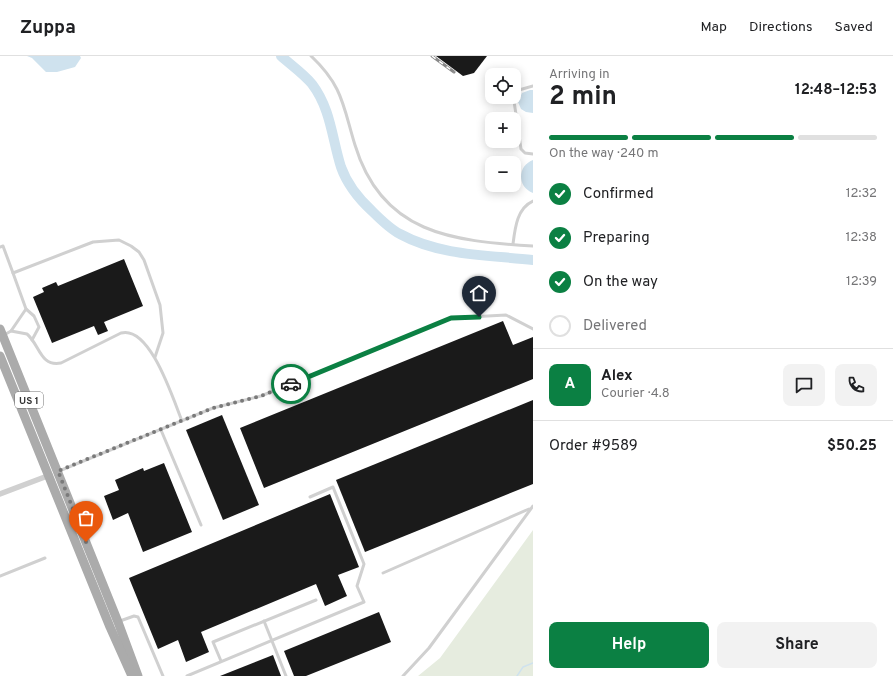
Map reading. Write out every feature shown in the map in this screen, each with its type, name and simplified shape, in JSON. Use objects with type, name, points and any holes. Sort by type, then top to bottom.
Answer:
[{"type":"main road","name":"US 1","points":[[1,333],[58,471],[138,676]]},
{"type":"main road","name":"US 1","points":[[0,356],[110,627],[132,676]]},
{"type":"street","points":[[0,494],[58,471]]},
{"type":"lane","points":[[311,56],[330,76],[338,89],[343,100],[362,166],[374,187],[391,206],[414,223],[435,232],[464,238],[533,246]]},
{"type":"lane","points":[[533,86],[519,90],[514,101],[521,149],[525,153],[533,154]]},
{"type":"lane","points":[[513,244],[516,226],[522,209],[533,201]]},
{"type":"lane","points":[[13,273],[93,242],[119,240],[131,246],[139,252],[144,260],[160,305],[163,333],[155,357]]},
{"type":"lane","points":[[0,246],[3,246],[26,309],[34,316],[38,327],[32,340]]},
{"type":"lane","points":[[11,331],[26,309]]},
{"type":"lane","points":[[58,471],[213,408],[261,396],[451,318],[506,315],[533,330]]},
{"type":"lane","points":[[1,333],[11,331],[22,332],[32,340],[44,359],[56,364],[62,363],[128,331],[142,339],[155,357],[182,421]]},
{"type":"lane","points":[[161,430],[201,525]]},
{"type":"lane","points":[[187,676],[364,602],[357,586],[364,564],[333,487],[310,497]]},
{"type":"lane","points":[[383,573],[532,507]]},
{"type":"lane","points":[[403,676],[429,648],[532,507]]},
{"type":"lane","points":[[0,576],[45,558]]},
{"type":"lane","points":[[221,661],[213,642],[316,600]]},
{"type":"lane","points":[[118,622],[134,616],[138,617],[163,676]]},
{"type":"lane","points":[[264,621],[286,676]]},
{"type":"shaded area","points":[[533,530],[533,676],[418,676],[440,658]]},
{"type":"water","points":[[27,56],[80,56],[81,58],[75,67],[57,72],[46,72],[32,58]]},
{"type":"water","points":[[533,90],[533,113],[526,112],[521,109],[519,104],[521,104],[522,93]]},
{"type":"water","points":[[533,160],[533,193],[524,186],[521,176],[524,167]]},
{"type":"building","points":[[436,56],[487,56],[474,73],[463,76]]},
{"type":"building","points":[[124,259],[143,306],[104,322],[108,331],[98,335],[94,326],[52,343],[33,297],[44,292],[42,288],[56,282],[58,286]]},
{"type":"building","points":[[503,321],[513,345],[533,337],[533,379],[264,488],[240,428]]},
{"type":"building","points":[[533,400],[533,484],[365,552],[336,480]]},
{"type":"building","points":[[222,415],[259,505],[223,520],[186,430]]},
{"type":"building","points":[[164,463],[192,532],[143,552],[128,513],[113,520],[104,496],[119,490],[115,480],[143,468],[144,471]]},
{"type":"building","points":[[330,494],[359,567],[338,575],[347,596],[325,606],[316,584],[201,632],[209,652],[186,662],[178,640],[158,649],[129,578]]},
{"type":"building","points":[[379,612],[391,642],[306,676],[294,676],[284,651]]},
{"type":"building","points":[[273,655],[281,676],[220,676]]},
{"type":"waterway","points":[[281,56],[312,84],[327,114],[341,167],[347,179],[354,191],[389,227],[415,241],[448,251],[533,260]]},
{"type":"waterway","points":[[517,676],[523,667],[533,663]]},
{"type":"railway","points":[[432,56],[454,72]]},
{"type":"way so far","points":[[86,542],[58,471],[213,408],[261,396],[291,384]]},
{"type":"route","points":[[291,384],[451,318],[479,317]]}]
